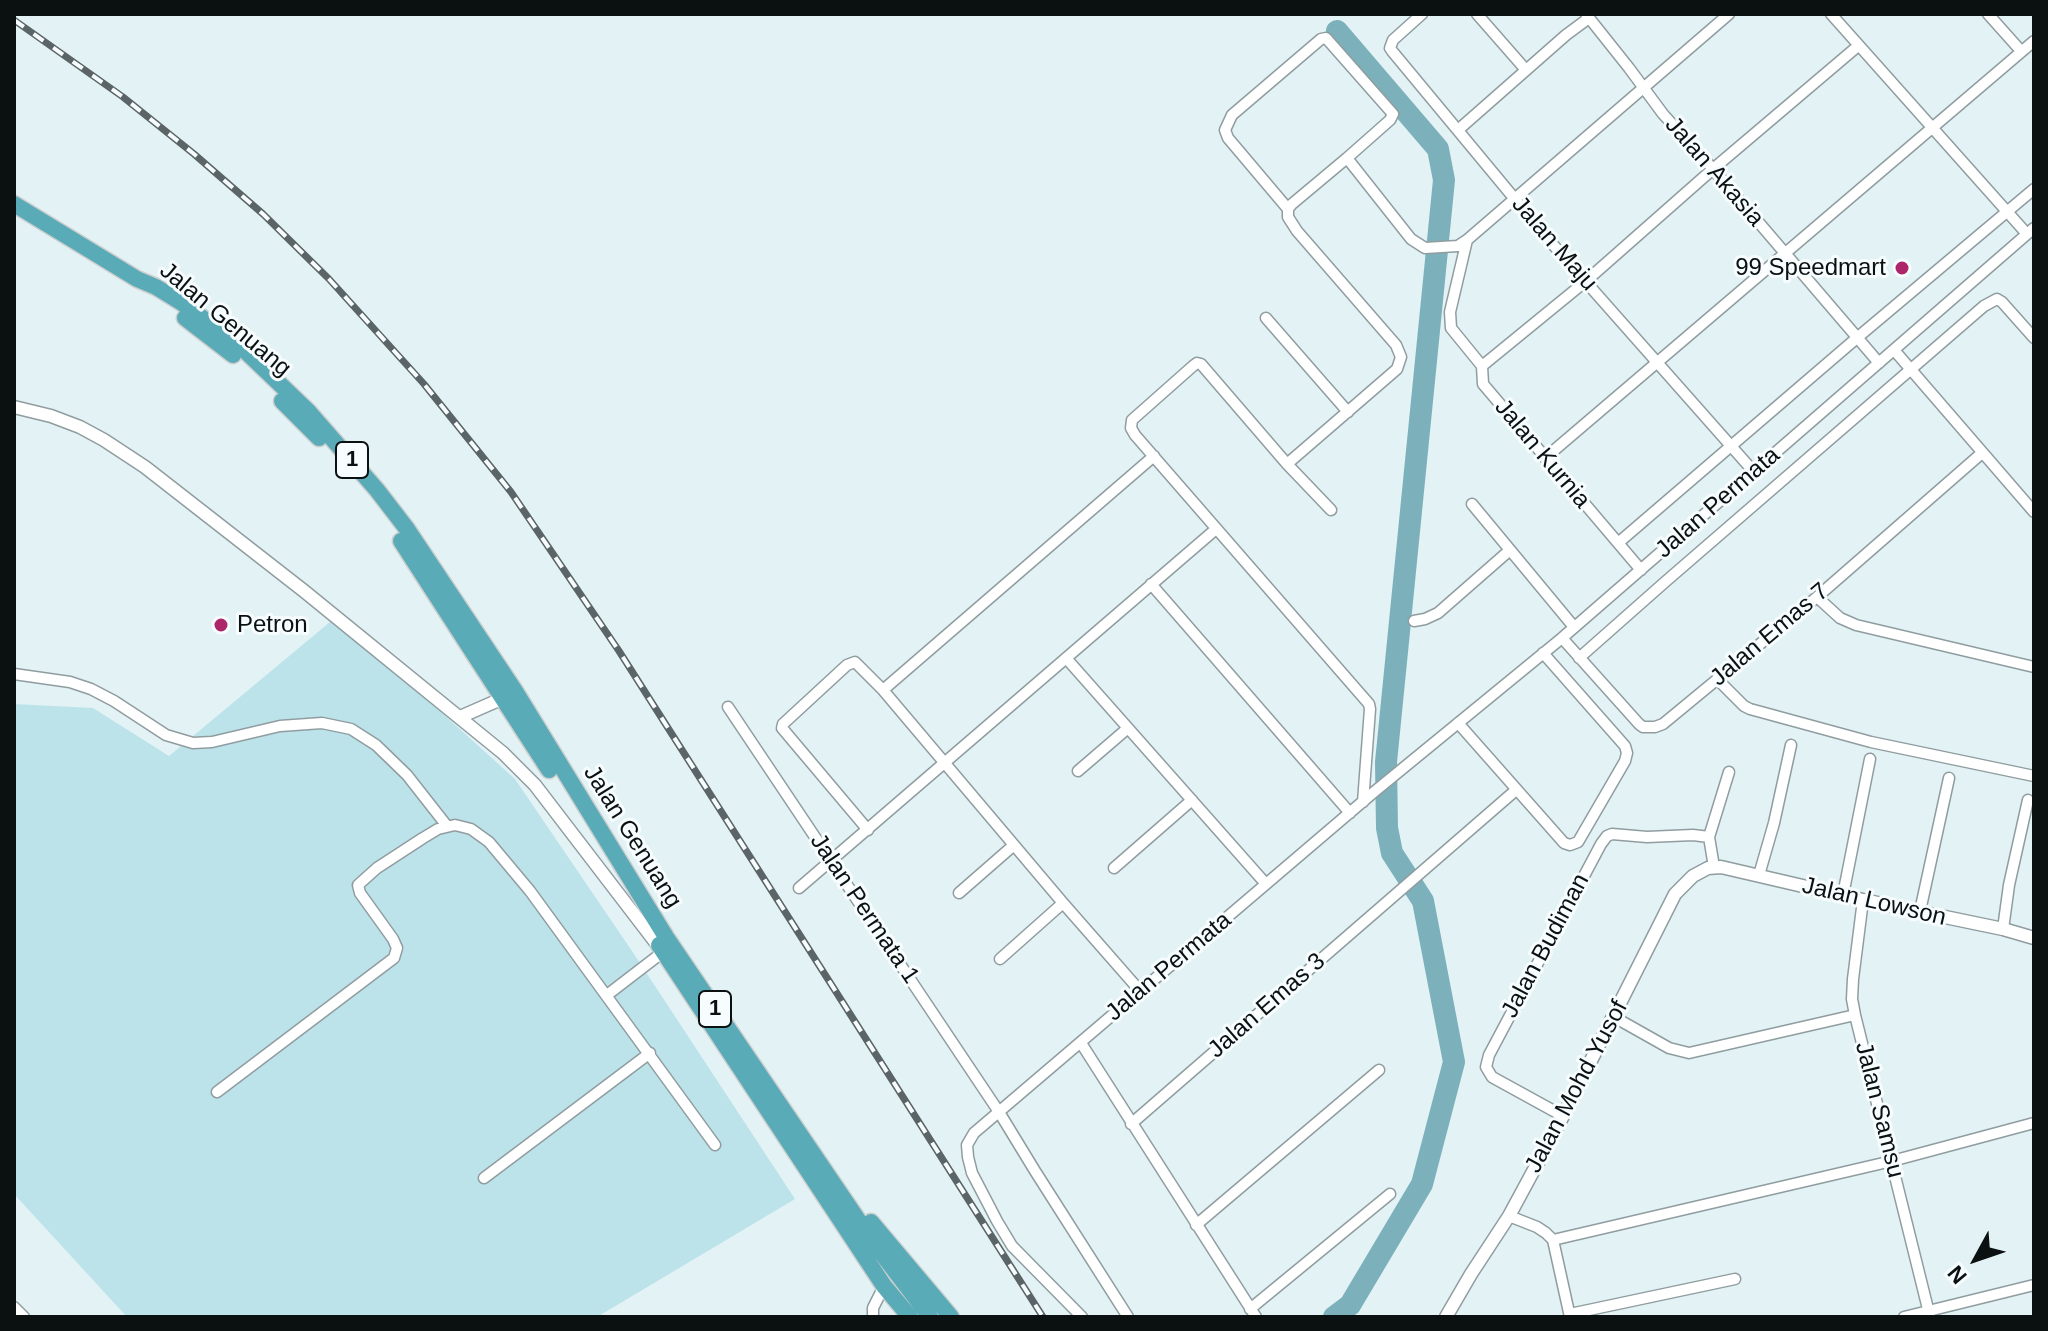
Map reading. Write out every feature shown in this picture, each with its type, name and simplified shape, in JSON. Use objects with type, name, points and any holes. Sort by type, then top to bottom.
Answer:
[{"type":"highway","name":"Jalan Genuang","points":[[14,204],[182,303],[239,345],[319,422],[377,490],[407,529],[510,695],[663,952],[884,1286],[910,1317]]},
{"type":"highway","name":"Jalan Genuang","points":[[510,695],[666,937],[873,1242],[930,1317]]},
{"type":"highway","points":[[816,1157],[951,1317]]},
{"type":"street","name":"Jalan Maju","points":[[1422,14],[1393,40],[1390,48],[1514,198],[1754,472]]},
{"type":"street","points":[[1477,14],[1526,70]]},
{"type":"street","points":[[1347,158],[1406,235],[1417,244],[1425,248],[1458,246],[1729,14]]},
{"type":"street","points":[[1831,14],[2006,212],[2030,231]]},
{"type":"street","points":[[1988,14],[2021,51]]},
{"type":"street","points":[[1458,130],[1587,16]]},
{"type":"street","name":"Jalan Akasia","points":[[1587,16],[1669,121],[1879,363]]},
{"type":"street","points":[[1287,464],[1397,369],[1401,361],[1400,351],[1312,250],[1288,217],[1288,209],[1228,138],[1225,130],[1232,115],[1326,38],[1393,114],[1390,120],[1288,209]]},
{"type":"street","points":[[1545,458],[2034,41]]},
{"type":"street","points":[[1482,366],[1586,281],[1858,46]]},
{"type":"street","points":[[1618,543],[2034,189]]},
{"type":"street","name":"Jalan Permata","points":[[1082,1317],[1012,1246],[972,1173],[967,1145],[974,1133],[1374,792],[1562,638],[2030,231]]},
{"type":"street","name":"Jalan Kurnia","points":[[1467,240],[1450,312],[1451,328],[1482,366],[1483,384],[1641,570]]},
{"type":"street","points":[[1579,658],[1984,306],[1997,299],[2002,302],[2034,338]]},
{"type":"street","points":[[1266,318],[1348,412]]},
{"type":"street","points":[[1894,350],[2034,512]]},
{"type":"street","points":[[1331,510],[1201,364],[1197,363],[1132,420],[1131,428],[1135,435],[1369,704],[1363,802]]},
{"type":"street","points":[[14,407],[80,427],[145,467],[503,753],[535,785],[663,952],[607,995]]},
{"type":"street","name":"Jalan Emas 7","points":[[1562,638],[1643,727],[1663,724],[1817,597],[1982,453]]},
{"type":"street","points":[[883,690],[1154,456]]},
{"type":"street","points":[[1472,504],[1574,627]]},
{"type":"street","points":[[799,888],[1216,529]]},
{"type":"street","points":[[1414,621],[1438,613],[1510,550]]},
{"type":"street","points":[[1151,584],[1350,813]]},
{"type":"street","points":[[1817,597],[1840,618],[1856,625],[2034,667]]},
{"type":"street","points":[[1458,723],[1564,843],[1570,845],[1578,842],[1627,753],[1625,746],[1543,653]]},
{"type":"street","points":[[1066,658],[1266,884]]},
{"type":"street","points":[[868,830],[782,728],[855,662],[883,690],[1141,992]]},
{"type":"street","points":[[14,674],[70,682],[91,689],[166,735],[193,743],[212,742],[280,726],[322,723],[351,729],[376,745],[407,775],[447,826]]},
{"type":"street","points":[[1717,679],[1750,709],[1871,742],[2034,776]]},
{"type":"street","points":[[460,717],[510,695]]},
{"type":"street","name":"Jalan Permata 1","points":[[728,707],[999,1112],[1128,1317]]},
{"type":"street","points":[[1078,771],[1128,728]]},
{"type":"street","points":[[1759,875],[1791,745]]},
{"type":"street","points":[[1843,895],[1870,759]]},
{"type":"street","points":[[1714,867],[1709,837],[1729,772]]},
{"type":"street","points":[[1920,911],[1949,778]]},
{"type":"street","name":"Jalan Emas 3","points":[[1131,1124],[1516,790]]},
{"type":"street","points":[[1114,868],[1192,800]]},
{"type":"street","points":[[2003,929],[2011,874],[2028,800]]},
{"type":"street","points":[[217,1092],[394,958],[397,948],[393,939],[360,893],[358,885],[377,868],[423,838],[455,825],[471,829],[496,849],[556,924],[715,1145]]},
{"type":"street","name":"Jalan Budiman","points":[[1563,1116],[1489,1073],[1486,1061],[1503,1028],[1607,836],[1709,837]]},
{"type":"street","points":[[959,893],[1014,845]]},
{"type":"street","name":"Jalan Lowson","points":[[1714,867],[2034,938]]},
{"type":"street","name":"Jalan Mohd Yusof","points":[[1446,1317],[1509,1216],[1675,894],[1693,876],[1714,867]]},
{"type":"street","name":"Jalan Samsu","points":[[1863,900],[1852,999],[1929,1314]]},
{"type":"street","points":[[1000,959],[1063,903]]},
{"type":"street","points":[[1614,1017],[1669,1048],[1689,1053],[1855,1015]]},
{"type":"street","points":[[1081,1043],[1253,1313],[1390,1194]]},
{"type":"street","points":[[484,1178],[650,1053]]},
{"type":"street","points":[[1196,1225],[1379,1070]]},
{"type":"street","points":[[1553,1240],[1892,1161],[2034,1123]]},
{"type":"street","points":[[1509,1216],[1537,1227],[1553,1240],[1570,1315],[1735,1279]]},
{"type":"street","points":[[1904,1317],[1929,1314],[2034,1285]]},
{"type":"street","points":[[873,1317],[873,1308],[884,1286]]},
{"type":"street","points":[[14,1307],[24,1317]]},
{"type":"shaded area","points":[[336,617],[515,779],[795,1199],[597,1317],[127,1317],[14,1194],[14,704],[93,708],[169,756]]},
{"type":"waterway","points":[[1334,1317],[1350,1305],[1422,1184],[1454,1062],[1423,901],[1392,853],[1387,828],[1386,762],[1444,180],[1438,149],[1337,31]]},
{"type":"railway","points":[[14,20],[123,97],[263,214],[329,279],[424,384],[511,492],[619,651],[1043,1317]]},
{"type":"place","name":"99 Speedmart","points":[[1902,268]]},
{"type":"place","name":"Petron","points":[[221,625]]}]
